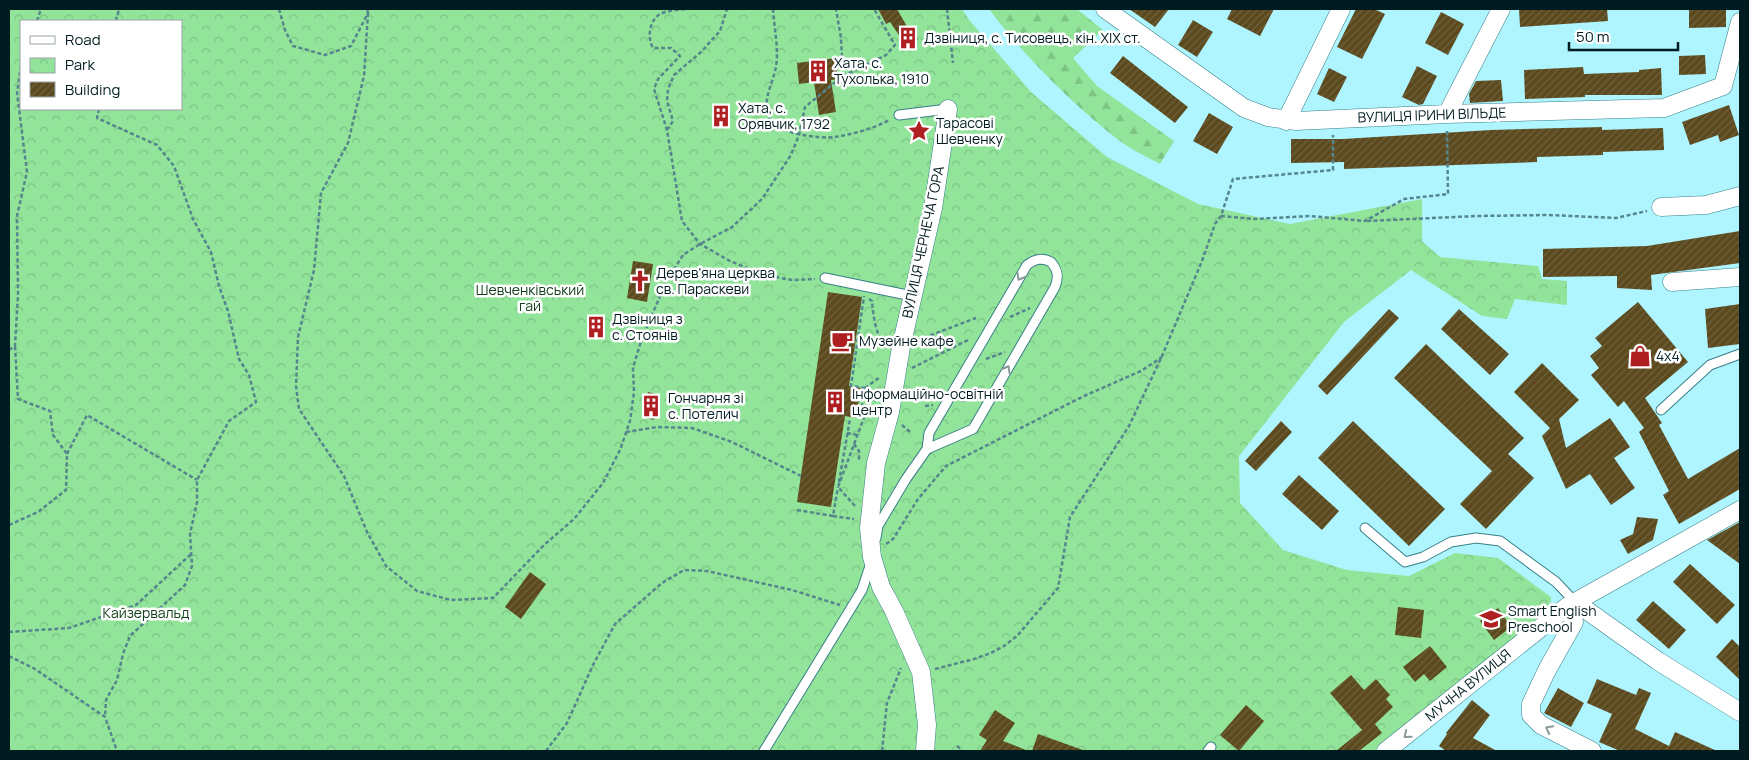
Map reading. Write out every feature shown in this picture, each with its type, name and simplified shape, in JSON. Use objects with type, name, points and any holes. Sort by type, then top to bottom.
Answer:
[{"type":"street","name":"ВУЛИЦЯ ІРИНИ ВІЛЬДЕ","points":[[1105,9],[1125,15],[1244,108],[1268,117],[1286,121],[1664,108],[1723,86],[1740,22]]},
{"type":"street","points":[[1286,121],[1341,9]]},
{"type":"street","points":[[1446,114],[1502,9]]},
{"type":"street","name":"ВУЛИЦЯ ЧЕРНЕЧА ГОРА","points":[[925,751],[927,725],[921,672],[911,646],[881,586],[872,557],[871,514],[876,463],[890,412],[900,352],[933,208],[948,109]]},
{"type":"street","points":[[1660,207],[1706,205],[1740,196]]},
{"type":"street","points":[[1672,282],[1740,276]]},
{"type":"street","name":"МУЧНА ВУЛИЦЯ","points":[[1386,751],[1571,604],[1740,510]]},
{"type":"street","points":[[1571,604],[1658,662],[1740,712]]},
{"type":"street","points":[[1571,604],[1574,622],[1546,670],[1531,704],[1531,715],[1541,725],[1592,751]]},
{"type":"lane","points":[[900,115],[948,109]]},
{"type":"lane","points":[[764,751],[862,590],[872,557],[878,526],[906,479],[927,449],[930,433],[947,403],[1027,265],[1039,259],[1046,260],[1055,267],[1058,280],[973,429],[927,449]]},
{"type":"lane","points":[[826,278],[912,296]]},
{"type":"lane","points":[[1661,410],[1710,365],[1740,354]]},
{"type":"lane","points":[[1366,528],[1405,562],[1423,556],[1451,542],[1476,538],[1500,541],[1556,582],[1571,604]]},
{"type":"path","points":[[279,9],[285,30],[293,46],[325,55],[351,46],[368,13]]},
{"type":"path","points":[[367,9],[364,76],[348,143],[321,193],[314,270],[298,338],[296,386],[299,409],[344,476],[367,532],[386,566],[417,591],[451,600],[493,598],[544,545],[574,519],[603,483],[620,450],[630,421],[634,392],[633,368],[654,309],[666,282],[683,255],[732,227],[762,199],[791,155],[799,135],[805,107],[844,76],[886,55],[894,45],[874,9]]},
{"type":"path","points":[[685,9],[660,14],[651,25],[649,41],[653,48],[671,48],[680,56],[658,79],[654,89],[667,130],[682,221],[700,244],[730,262],[764,276],[792,280],[826,278]]},
{"type":"path","points":[[667,130],[673,122],[667,101],[668,89],[674,75],[701,52],[720,31],[727,9]]},
{"type":"path","points":[[774,9],[777,65],[766,104],[769,118],[777,127],[799,135],[834,137],[878,127],[900,115]]},
{"type":"path","points":[[836,9],[841,38],[844,76]]},
{"type":"path","points":[[947,9],[953,63]]},
{"type":"path","points":[[20,72],[17,93],[27,172],[17,216],[18,295],[15,346],[18,399],[50,411],[53,435],[67,454]]},
{"type":"path","points":[[99,110],[98,118],[157,145],[174,166],[193,220],[211,252],[218,286],[228,311],[239,359],[249,375],[256,402],[229,421],[197,480],[197,502],[190,534],[192,566],[185,585],[156,610],[141,628],[130,636],[123,654],[117,680],[106,700],[105,717],[117,751]]},
{"type":"path","points":[[1365,221],[1404,199],[1448,194],[1446,114]]},
{"type":"path","points":[[921,672],[974,659],[1004,646],[1016,636],[1058,588],[1070,516],[1129,426],[1162,356],[1202,262],[1216,224],[1221,216],[1233,179],[1333,170],[1332,119]]},
{"type":"path","points":[[1221,216],[1254,219],[1310,216],[1365,221],[1540,215],[1616,218],[1660,207]]},
{"type":"path","points":[[838,487],[865,416],[862,406],[865,388],[851,386],[864,295],[872,301],[873,313],[883,344],[900,352],[976,318]]},
{"type":"path","points":[[969,365],[1021,345]]},
{"type":"path","points":[[9,350],[15,346]]},
{"type":"path","points":[[886,544],[893,539],[918,499],[946,466],[1084,396],[1141,371],[1162,356]]},
{"type":"path","points":[[947,403],[992,396]]},
{"type":"path","points":[[9,525],[38,512],[66,490],[67,454],[87,415],[197,480]]},
{"type":"path","points":[[865,416],[871,416]]},
{"type":"path","points":[[833,516],[850,419]]},
{"type":"path","points":[[626,432],[657,428],[692,428],[732,442],[801,476]]},
{"type":"path","points":[[847,433],[857,435]]},
{"type":"path","points":[[838,487],[871,514]]},
{"type":"path","points":[[797,510],[833,516],[871,514]]},
{"type":"path","points":[[9,632],[69,628],[136,605],[191,554]]},
{"type":"path","points":[[546,751],[568,723],[593,664],[614,624],[662,583],[684,570],[707,571],[792,590],[851,608]]},
{"type":"path","points":[[882,751],[887,704],[911,646]]},
{"type":"path","points":[[9,656],[35,669],[105,717]]},
{"type":"path","points":[[957,751],[957,746],[963,751]]},
{"type":"green space","points":[[9,9],[962,9],[970,21],[1031,92],[1107,157],[1198,204],[1290,224],[1422,199],[1422,241],[1440,257],[1538,266],[1542,279],[1567,281],[1567,305],[1515,299],[1507,319],[1482,316],[1411,270],[1344,322],[1239,456],[1240,503],[1283,550],[1347,570],[1409,576],[1455,553],[1498,558],[1551,597],[1550,611],[1459,686],[1374,751],[9,751]]},
{"type":"green space","points":[[989,9],[1077,9],[1103,30],[1073,58],[1097,86],[1174,141],[1160,164],[1125,144],[1067,96],[1033,62]]},
{"type":"building","points":[[878,9],[897,9],[909,30],[918,40],[907,47],[890,22],[886,24]]},
{"type":"building","points":[[1129,9],[1169,9],[1155,27]]},
{"type":"building","points":[[1232,9],[1274,9],[1260,36],[1227,19]]},
{"type":"building","points":[[1356,9],[1374,9],[1385,14],[1362,59],[1337,47]]},
{"type":"building","points":[[1519,9],[1607,9],[1608,21],[1520,27]]},
{"type":"building","points":[[1689,9],[1726,9],[1726,27],[1689,28]]},
{"type":"building","points":[[1441,12],[1464,24],[1448,55],[1425,43]]},
{"type":"building","points":[[1193,20],[1213,32],[1197,57],[1178,45]]},
{"type":"building","points":[[1705,55],[1706,74],[1679,75],[1679,56]]},
{"type":"building","points":[[1123,56],[1188,107],[1175,123],[1110,73]]},
{"type":"building","points":[[836,58],[838,79],[831,80],[836,112],[819,115],[814,82],[799,84],[797,63]]},
{"type":"building","points":[[1417,66],[1437,76],[1423,104],[1419,105],[1402,97]]},
{"type":"building","points":[[1583,67],[1584,74],[1639,72],[1639,70],[1661,68],[1662,95],[1585,95],[1585,97],[1525,99],[1524,70]]},
{"type":"building","points":[[1329,68],[1347,77],[1334,102],[1317,94]]},
{"type":"building","points":[[1501,80],[1503,101],[1470,103],[1469,94],[1476,81]]},
{"type":"building","points":[[1729,105],[1739,135],[1720,142],[1718,135],[1690,145],[1682,122]]},
{"type":"building","points":[[1209,113],[1233,127],[1217,154],[1193,141]]},
{"type":"building","points":[[1602,127],[1602,130],[1663,128],[1664,150],[1603,152],[1603,155],[1537,157],[1537,162],[1344,169],[1344,162],[1291,163],[1291,139],[1343,139],[1491,130]]},
{"type":"building","points":[[1740,231],[1740,263],[1651,275],[1652,290],[1617,288],[1617,276],[1543,277],[1543,249],[1647,246]]},
{"type":"building","name":"Дерев'яна церква св. Параскеви","points":[[633,261],[653,264],[647,302],[627,298]]},
{"type":"building","name":"Інформаційно-освітній центр","points":[[828,292],[862,297],[849,386],[861,388],[856,418],[845,416],[831,507],[797,502]]},
{"type":"building","points":[[1638,302],[1688,362],[1645,398],[1662,423],[1659,425],[1688,479],[1740,448],[1740,489],[1679,524],[1663,495],[1669,491],[1639,432],[1644,428],[1624,401],[1618,407],[1591,375],[1599,368],[1590,356],[1602,346],[1595,338]]},
{"type":"building","points":[[1740,304],[1740,344],[1708,348],[1705,309]]},
{"type":"building","points":[[1389,309],[1399,318],[1327,395],[1318,386]]},
{"type":"building","points":[[1459,309],[1509,354],[1490,375],[1441,329]]},
{"type":"building","name":"Дзвіниця з с. Стоянів","points":[[591,320],[602,322],[600,334],[589,332]]},
{"type":"building","points":[[1426,344],[1524,438],[1508,454],[1534,478],[1486,529],[1460,504],[1492,471],[1394,378]]},
{"type":"building","points":[[1542,363],[1579,400],[1559,419],[1566,448],[1610,418],[1630,447],[1614,458],[1635,488],[1611,505],[1590,474],[1566,489],[1542,436],[1550,428],[1514,392]]},
{"type":"building","name":"Гончарня зі с. Потелич","points":[[648,392],[659,395],[654,420],[643,417]]},
{"type":"building","points":[[1281,421],[1292,432],[1256,471],[1245,461]]},
{"type":"building","points":[[1353,421],[1445,509],[1409,546],[1318,458]]},
{"type":"building","points":[[1299,475],[1339,511],[1322,530],[1282,494]]},
{"type":"building","points":[[1637,517],[1658,519],[1653,540],[1628,554],[1620,540],[1633,534]]},
{"type":"building","points":[[1740,522],[1740,564],[1707,540]]},
{"type":"building","points":[[1690,564],[1735,605],[1717,624],[1673,582]]},
{"type":"building","points":[[530,572],[546,584],[521,619],[505,607]]},
{"type":"building","points":[[1653,601],[1686,630],[1669,649],[1636,620]]},
{"type":"building","points":[[1398,607],[1424,610],[1421,638],[1395,635]]},
{"type":"building","points":[[1498,608],[1511,627],[1494,640],[1480,621]]},
{"type":"building","points":[[1732,639],[1740,647],[1740,680],[1716,657]]},
{"type":"building","points":[[1430,646],[1447,667],[1430,681],[1424,674],[1415,682],[1403,667]]},
{"type":"building","points":[[1351,675],[1364,690],[1376,679],[1390,695],[1386,699],[1393,707],[1375,724],[1382,733],[1359,751],[1336,751],[1362,730],[1330,693]]},
{"type":"building","points":[[1597,679],[1636,695],[1639,688],[1651,693],[1635,729],[1669,746],[1675,732],[1717,751],[1620,751],[1599,742],[1612,714],[1587,703]]},
{"type":"building","points":[[1558,688],[1584,703],[1571,727],[1544,713]]},
{"type":"building","points":[[1472,700],[1490,715],[1473,738],[1497,751],[1446,751],[1439,746],[1446,733]]},
{"type":"building","points":[[1246,705],[1264,721],[1239,751],[1220,735]]},
{"type":"building","points":[[995,710],[1015,723],[1003,741],[1026,751],[980,751],[987,740],[979,735]]},
{"type":"building","points":[[1038,734],[1083,750],[1083,751],[1032,751]]},
{"type":"place","name":"Дзвіниця, с. Тисовець, кін. XIX ст.","points":[[908,38]]},
{"type":"place","name":"Хата, с. Тухолька, 1910","points":[[818,71]]},
{"type":"place","name":"Хата, с. Орявчик, 1792","points":[[721,116]]},
{"type":"place","name":"Тарасові Шевченку","points":[[919,131]]},
{"type":"place","name":"Дерев'яна церква св. Параскеви","points":[[640,281]]},
{"type":"place","name":"Дзвіниця з с. Стоянів","points":[[596,327]]},
{"type":"place","name":"Музейне кафе","points":[[842,341]]},
{"type":"place","name":"4х4","points":[[1640,356]]},
{"type":"place","name":"Інформаційно-освітній центр","points":[[835,402]]},
{"type":"place","name":"Гончарня зі с. Потелич","points":[[651,406]]},
{"type":"place","name":"Smart English Preschool","points":[[1491,619]]},
{"type":"park label","name":"Шевченківський гай","points":[[530,298]]},
{"type":"park label","name":"Кайзервальд","points":[[146,613]]}]
